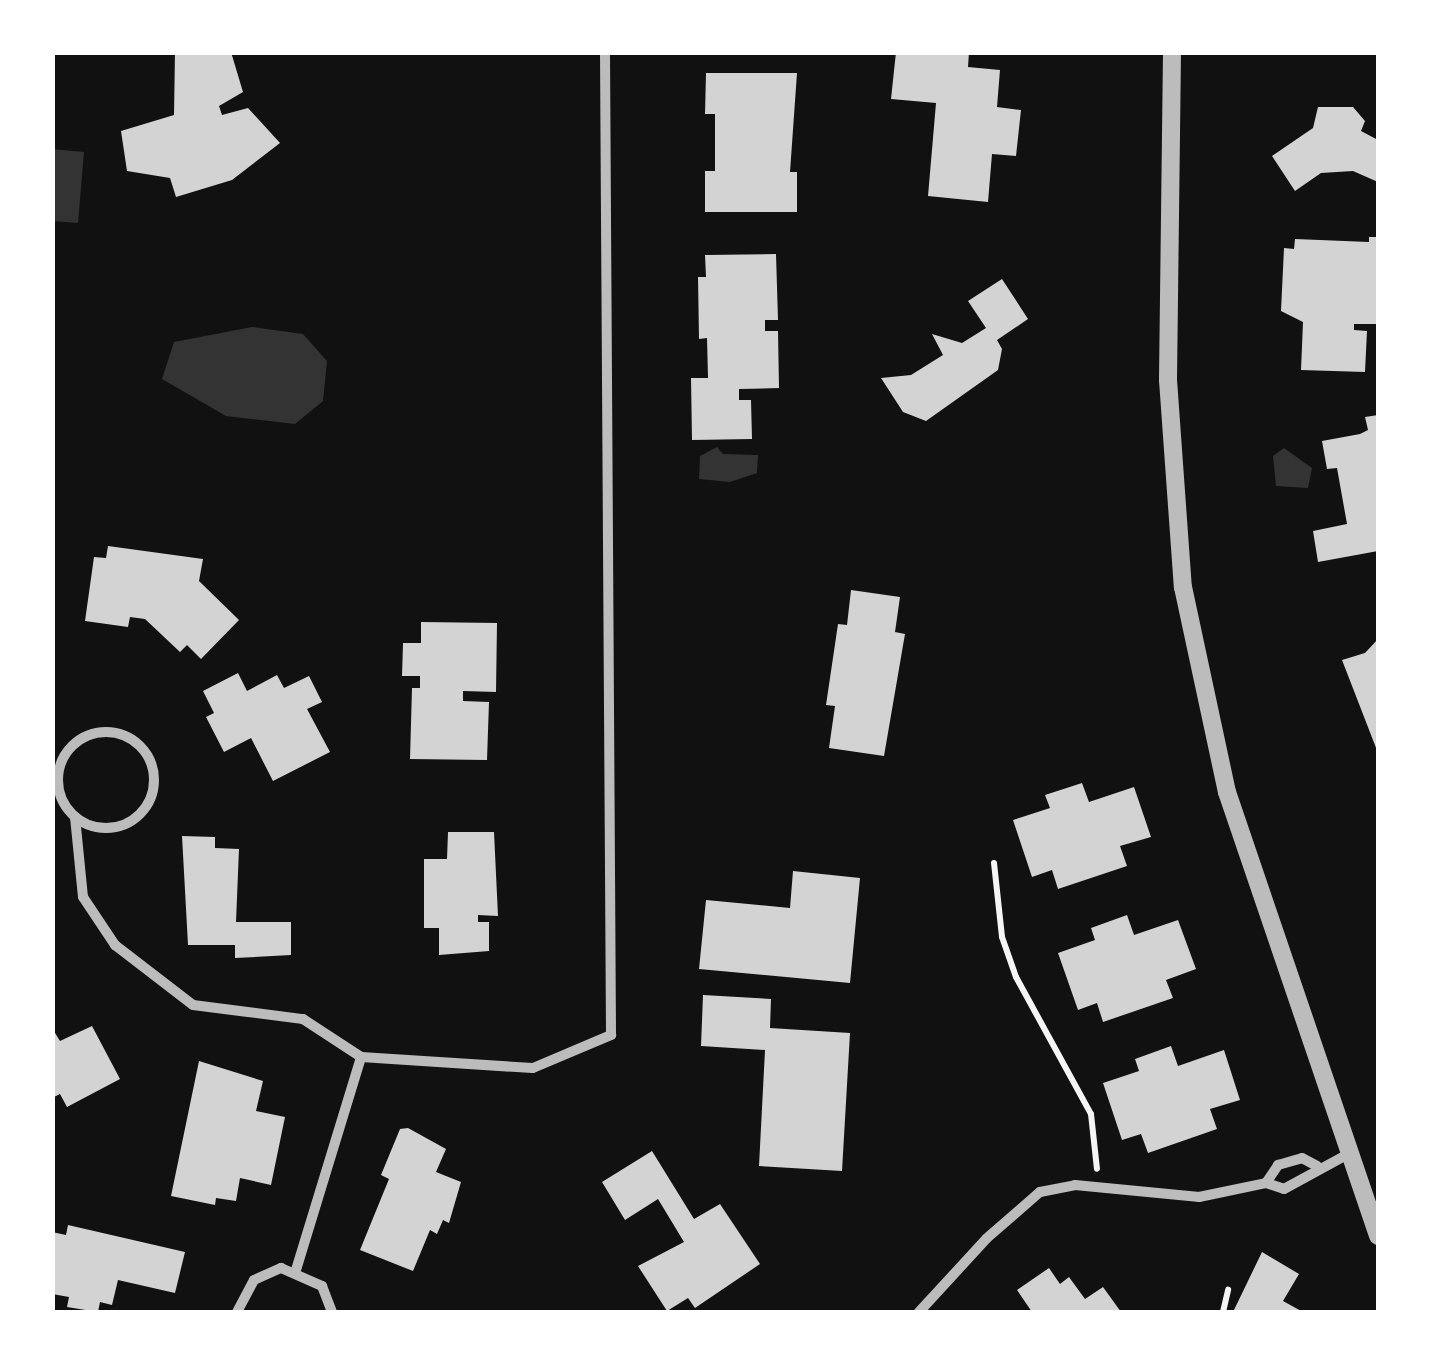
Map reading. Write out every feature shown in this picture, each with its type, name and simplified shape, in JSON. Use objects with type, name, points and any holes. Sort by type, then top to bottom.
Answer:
[{"type":"street","points":[[74,817],[102,828],[143,812],[154,784],[138,744],[96,733],[70,748],[60,791],[74,817],[83,896],[114,946],[193,1004],[303,1019],[361,1057],[533,1068],[612,1035],[606,52]]},
{"type":"street","points":[[1172,52],[1168,380],[1183,587],[1227,792],[1378,1236]]},
{"type":"street","points":[[296,1270],[361,1057]]},
{"type":"street","points":[[919,1312],[1020,1205],[1040,1192],[1098,1186],[1199,1197],[1266,1183],[1297,1184],[1309,1180],[1317,1166],[1350,1153]]},
{"type":"street","points":[[1266,1183],[1278,1165],[1302,1158],[1317,1166]]},
{"type":"street","points":[[237,1312],[254,1280],[281,1268],[296,1270],[322,1286],[332,1312]]},
{"type":"path","points":[[994,863],[1002,937],[1016,977],[1092,1114],[1098,1186]]},
{"type":"path","points":[[1223,1312],[1228,1290]]},
{"type":"shaded area","points":[[52,149],[84,152],[78,223],[53,221]]},
{"type":"shaded area","points":[[252,327],[303,334],[327,361],[323,401],[295,424],[226,416],[162,379],[174,342]]},
{"type":"shaded area","points":[[717,447],[723,454],[758,455],[757,473],[730,482],[699,479],[700,456]]},
{"type":"shaded area","points":[[1284,448],[1312,468],[1308,488],[1276,486],[1273,456]]},
{"type":"building","points":[[175,52],[231,52],[243,92],[219,106],[222,115],[248,108],[280,143],[232,180],[176,197],[170,178],[127,171],[121,131],[174,115]]},
{"type":"building","points":[[896,52],[969,52],[968,67],[1000,70],[997,107],[1021,110],[1016,156],[992,154],[988,202],[928,196],[936,103],[891,99]]},
{"type":"building","points":[[706,73],[797,73],[790,172],[797,172],[797,212],[705,212],[705,171],[715,171],[715,114],[705,114]]},
{"type":"building","points":[[1318,107],[1353,107],[1365,121],[1361,131],[1378,140],[1378,182],[1353,171],[1321,173],[1295,191],[1272,156],[1313,128]]},
{"type":"building","points":[[1369,237],[1378,237],[1378,324],[1354,324],[1354,330],[1367,331],[1365,372],[1301,370],[1303,322],[1281,311],[1284,248],[1294,249],[1295,239],[1369,242]]},
{"type":"building","points":[[776,254],[778,320],[765,320],[765,331],[778,331],[779,388],[739,389],[739,400],[751,400],[752,439],[692,440],[691,378],[708,378],[707,338],[699,339],[698,277],[706,277],[705,255]]},
{"type":"building","points":[[1002,279],[1028,319],[997,340],[1002,349],[998,370],[926,421],[903,412],[881,378],[911,375],[943,355],[932,334],[962,343],[986,328],[968,301]]},
{"type":"building","points":[[1378,415],[1378,551],[1318,562],[1313,531],[1347,524],[1337,468],[1327,469],[1322,441],[1360,434],[1368,430],[1365,417]]},
{"type":"building","points":[[108,546],[203,559],[199,581],[239,620],[201,659],[187,645],[180,652],[145,619],[130,617],[128,627],[85,621],[94,557],[106,558]]},
{"type":"building","points":[[851,590],[900,597],[895,632],[905,634],[884,756],[829,748],[835,706],[826,705],[838,624],[847,625]]},
{"type":"building","points":[[421,622],[497,623],[496,692],[463,691],[463,701],[489,702],[487,760],[410,759],[412,688],[420,688],[420,676],[402,676],[403,643],[421,643]]},
{"type":"building","points":[[1378,639],[1378,753],[1342,660],[1365,653]]},
{"type":"building","points":[[238,673],[247,691],[277,675],[284,688],[309,676],[322,702],[307,709],[330,752],[273,781],[251,738],[224,752],[206,717],[214,713],[203,691]]},
{"type":"building","points":[[1082,783],[1089,802],[1134,787],[1151,837],[1120,846],[1127,866],[1058,889],[1052,870],[1032,877],[1013,820],[1050,808],[1045,795]]},
{"type":"building","points":[[448,832],[494,832],[498,916],[478,915],[478,922],[489,922],[489,951],[439,955],[439,928],[424,928],[424,859],[447,859]]},
{"type":"building","points":[[182,836],[215,837],[215,848],[239,849],[236,922],[291,922],[291,955],[235,958],[235,945],[188,945]]},
{"type":"building","points":[[793,871],[860,878],[850,983],[699,969],[706,900],[790,908]]},
{"type":"building","points":[[1127,915],[1134,935],[1178,920],[1196,969],[1166,980],[1173,998],[1103,1022],[1097,1003],[1078,1010],[1058,953],[1095,940],[1091,928]]},
{"type":"building","points":[[703,995],[771,999],[770,1028],[850,1033],[842,1171],[759,1166],[765,1050],[701,1046]]},
{"type":"building","points":[[92,1026],[120,1079],[67,1107],[60,1094],[52,1098],[52,1028],[60,1041]]},
{"type":"building","points":[[1171,1046],[1178,1066],[1224,1050],[1240,1100],[1210,1109],[1217,1129],[1148,1153],[1141,1134],[1122,1140],[1103,1083],[1139,1071],[1135,1059]]},
{"type":"building","points":[[199,1061],[263,1081],[256,1111],[285,1117],[271,1185],[240,1178],[236,1201],[216,1198],[215,1205],[171,1196]]},
{"type":"building","points":[[408,1128],[446,1149],[436,1172],[461,1182],[449,1223],[443,1220],[437,1234],[430,1230],[413,1271],[360,1250],[389,1179],[381,1175],[400,1129]]},
{"type":"building","points":[[652,1151],[694,1219],[720,1204],[760,1264],[695,1308],[688,1298],[667,1311],[638,1266],[684,1242],[658,1199],[625,1220],[602,1182]]},
{"type":"building","points":[[68,1225],[185,1252],[175,1293],[118,1280],[112,1305],[100,1302],[98,1312],[67,1307],[69,1297],[52,1294],[52,1232],[66,1235]]},
{"type":"building","points":[[1262,1252],[1299,1274],[1283,1301],[1303,1312],[1233,1312]]},
{"type":"building","points":[[1049,1268],[1060,1284],[1069,1277],[1085,1299],[1103,1287],[1121,1312],[1032,1312],[1017,1290]]}]
